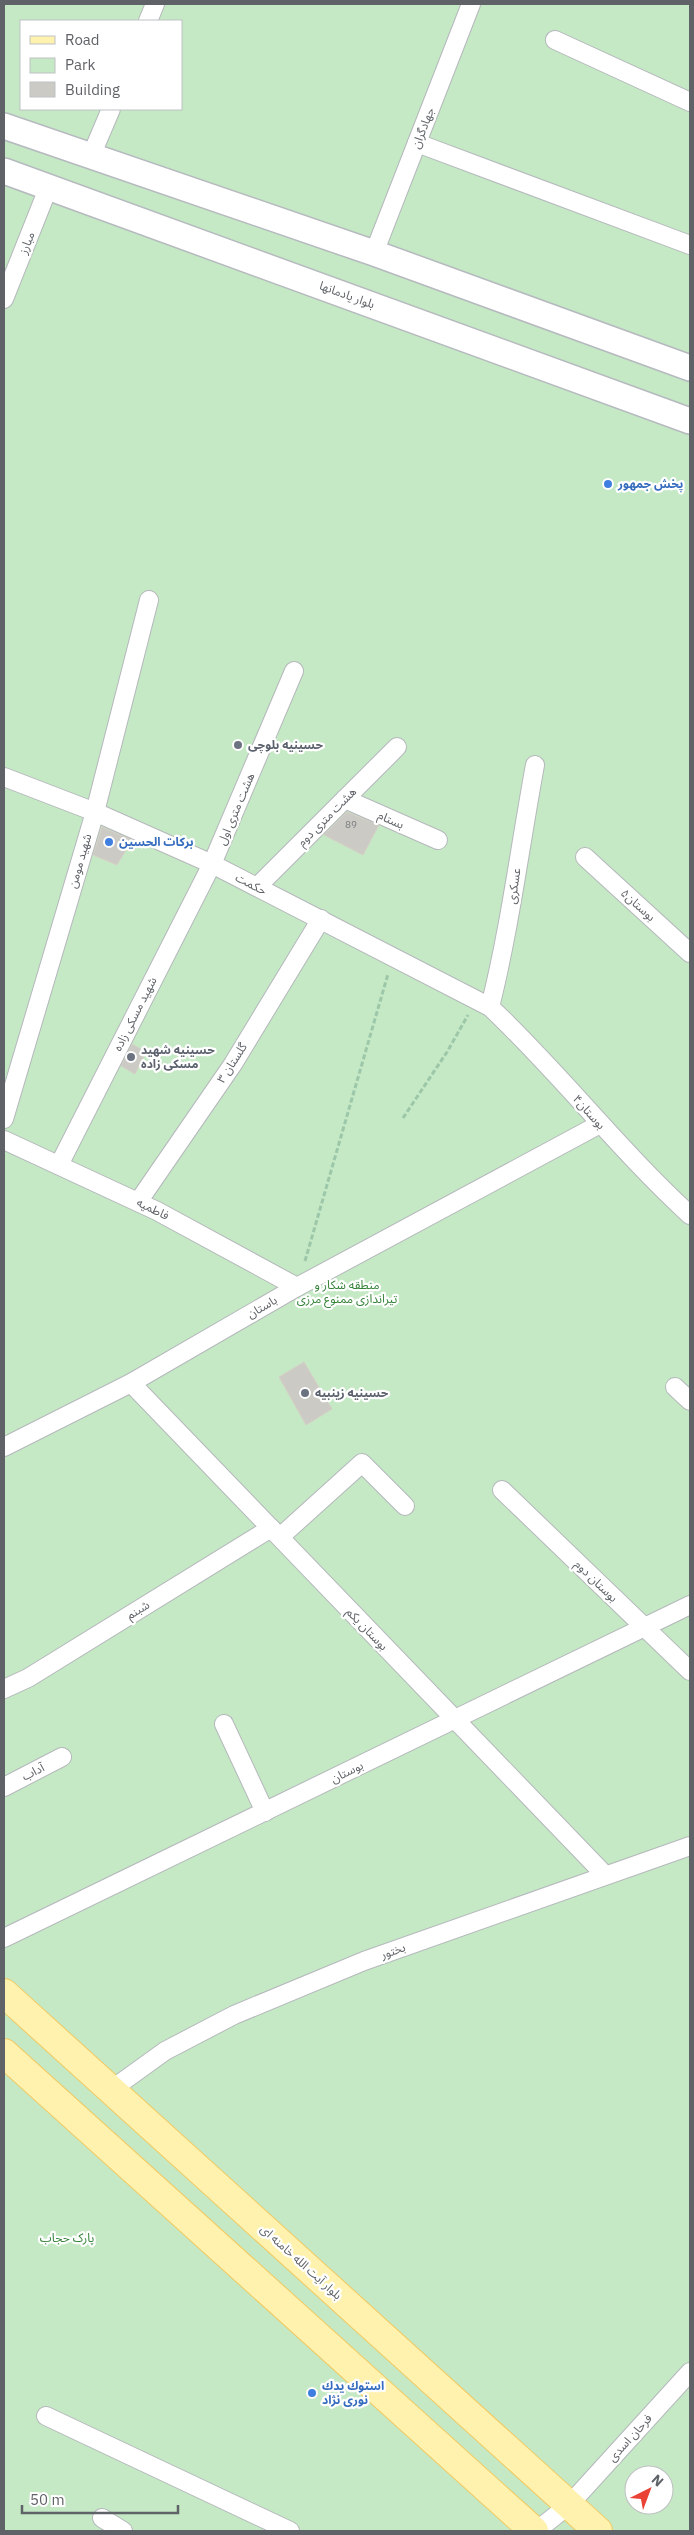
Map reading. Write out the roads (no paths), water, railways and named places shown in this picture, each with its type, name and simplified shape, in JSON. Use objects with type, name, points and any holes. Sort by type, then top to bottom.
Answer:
[{"type":"main road","points":[[4,126],[374,253],[690,368]]},
{"type":"main road","name":"بلوار یادمانها","points":[[4,170],[690,421]]},
{"type":"main road","name":"بلوار آیت الله خامنه ای","points":[[4,1993],[598,2531]]},
{"type":"main road","points":[[4,2053],[535,2531]]},
{"type":"street","points":[[148,20],[155,4]]},
{"type":"street","name":"جهادگران","points":[[374,253],[472,4]]},
{"type":"street","points":[[554,40],[690,102]]},
{"type":"street","points":[[91,156],[111,110]]},
{"type":"street","points":[[417,143],[690,245]]},
{"type":"street","name":"مبارز","points":[[4,299],[49,186]]},
{"type":"street","name":"شهید مومن","points":[[4,1119],[94,812],[149,600]]},
{"type":"street","name":"هشت متری اول","points":[[212,864],[294,671]]},
{"type":"street","name":"هشت متری دوم","points":[[257,887],[397,747]]},
{"type":"street","name":"عسکری","points":[[483,1004],[506,940],[516,868],[536,765]]},
{"type":"street","name":"حکمت","points":[[4,777],[94,812],[212,864],[483,1004]]},
{"type":"street","name":"بستام","points":[[345,799],[438,840]]},
{"type":"street","name":"بوستان۵","points":[[586,857],[690,953]]},
{"type":"street","name":"شهید مسکی زاده","points":[[58,1165],[212,864]]},
{"type":"street","name":"گلستان ۳","points":[[138,1202],[232,1064],[321,920]]},
{"type":"street","name":"بوستان۴","points":[[483,1004],[527,1042],[651,1179],[690,1215]]},
{"type":"street","name":"باستان","points":[[4,1447],[131,1383],[297,1287],[600,1124]]},
{"type":"street","name":"فاطمیه","points":[[4,1140],[138,1202],[247,1258],[297,1287]]},
{"type":"street","name":"بوستان یکم","points":[[131,1383],[604,1874]]},
{"type":"street","points":[[674,1387],[690,1402]]},
{"type":"street","name":"شبنم","points":[[4,1690],[28,1678],[275,1533],[362,1463],[405,1506]]},
{"type":"street","name":"بوستان دوم","points":[[502,1490],[690,1672]]},
{"type":"street","name":"بوستان","points":[[4,1938],[690,1605]]},
{"type":"street","points":[[224,1724],[264,1812]]},
{"type":"street","name":"آداب","points":[[4,1787],[62,1758]]},
{"type":"street","name":"بختور","points":[[111,2090],[165,2051],[234,2015],[364,1961],[604,1874],[690,1846]]},
{"type":"street","name":"فرحان اسدی","points":[[535,2531],[569,2505],[690,2372]]},
{"type":"street","points":[[46,2416],[290,2531]]},
{"type":"street","points":[[102,2518],[123,2531]]},
{"type":"place","name":"پخش جمهور","points":[[608,484]]},
{"type":"place","name":"حسینیه بلوچی","points":[[238,745]]},
{"type":"place","name":"برکات الحسین","points":[[109,842]]},
{"type":"place","name":"حسینیه شهید مسکی زاده","points":[[131,1057]]},
{"type":"place","name":"حسینیه زینبیه","points":[[305,1393]]},
{"type":"place","name":"استوك يدك نوری نژاد","points":[[312,2393]]},
{"type":"park label","name":"منطقه شکار و تیراندازی ممنوع مرزی","points":[[347,1292]]},
{"type":"park label","name":"پارک حجاب","points":[[67,2238]]}]
